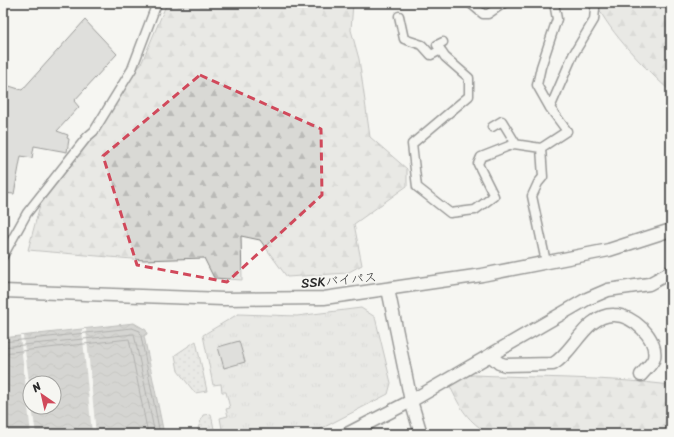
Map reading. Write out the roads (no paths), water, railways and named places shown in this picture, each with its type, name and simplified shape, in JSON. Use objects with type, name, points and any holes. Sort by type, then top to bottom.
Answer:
[{"type":"street","points":[[3,256],[27,213],[87,137],[94,131],[132,69],[157,3]]},
{"type":"street","points":[[470,3],[483,14],[488,14],[504,3]]},
{"type":"street","points":[[399,16],[404,39],[422,45],[432,55],[442,46],[446,57],[469,78],[469,96],[412,144],[416,187],[450,213],[475,210],[494,196],[478,164],[481,157],[516,144],[541,148],[567,132],[550,108],[537,85],[541,67],[557,19],[554,3]]},
{"type":"street","points":[[550,108],[572,55],[594,20],[595,8]]},
{"type":"street","points":[[492,127],[502,121],[516,144]]},
{"type":"street","points":[[541,148],[543,177],[532,196],[546,262]]},
{"type":"street","name":"SSKバイパス","points":[[3,291],[223,299],[324,298],[388,289],[609,250],[671,230]]},
{"type":"street","points":[[347,434],[411,401],[587,299],[608,290],[649,284],[671,272]]},
{"type":"street","points":[[388,289],[411,401],[421,434]]},
{"type":"street","points":[[490,355],[499,363],[506,365],[553,364],[592,324],[602,317],[614,315],[624,317],[643,328],[651,339],[654,348],[654,359],[641,374]]},
{"type":"water","points":[[134,323],[146,330],[147,334],[144,336],[164,434],[3,434],[3,338]]}]
